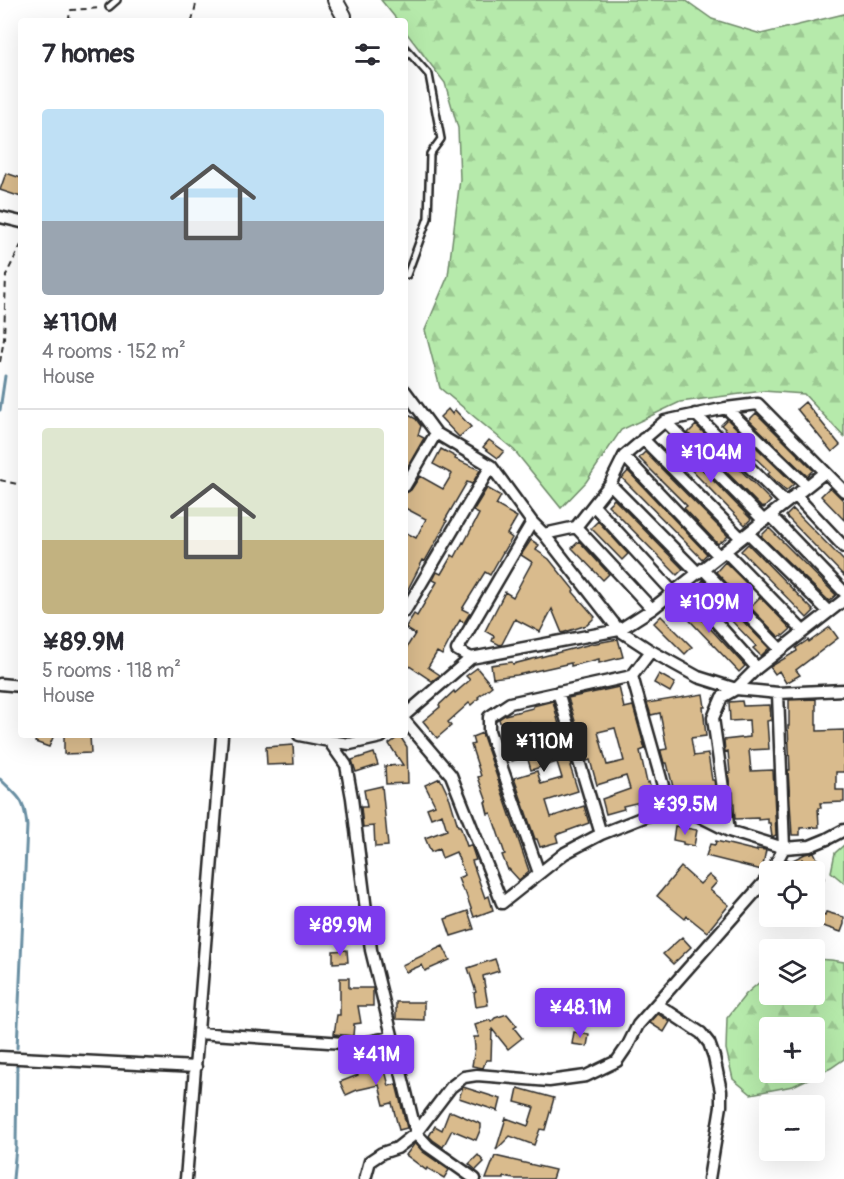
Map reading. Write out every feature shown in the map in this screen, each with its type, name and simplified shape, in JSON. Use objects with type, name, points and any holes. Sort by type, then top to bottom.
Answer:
[{"type":"street","points":[[335,0],[347,18]]},
{"type":"street","points":[[0,217],[18,221]]},
{"type":"street","points":[[408,395],[436,433],[491,466],[532,522],[544,534],[619,630],[698,677],[736,689],[778,693],[844,690]]},
{"type":"street","points":[[544,534],[576,527],[610,484],[624,456],[665,421],[726,408],[758,404],[844,490]]},
{"type":"street","points":[[726,408],[807,486]]},
{"type":"street","points":[[695,414],[786,503]]},
{"type":"street","points":[[665,421],[844,592]]},
{"type":"street","points":[[408,481],[436,433]]},
{"type":"street","points":[[644,440],[744,536],[828,611]]},
{"type":"street","points":[[624,456],[803,632]]},
{"type":"street","points":[[408,606],[491,466]]},
{"type":"street","points":[[408,712],[471,658],[619,630],[652,609],[825,472]]},
{"type":"street","points":[[610,484],[780,649]]},
{"type":"street","points":[[795,495],[844,547]]},
{"type":"street","points":[[594,506],[673,592]]},
{"type":"street","points":[[471,658],[457,650],[532,522]]},
{"type":"street","points":[[576,527],[652,609]]},
{"type":"street","points":[[683,585],[757,668]]},
{"type":"street","points":[[729,831],[713,718],[722,697],[736,689],[780,649],[844,600]]},
{"type":"street","points":[[539,873],[489,731],[489,717],[510,703],[632,676],[651,651]]},
{"type":"street","points":[[632,676],[669,807]]},
{"type":"street","points":[[0,684],[18,686]]},
{"type":"street","points":[[558,692],[601,834]]},
{"type":"street","points":[[777,861],[784,848],[778,693]]},
{"type":"street","points":[[408,725],[451,776],[502,903],[564,853],[601,834],[669,807],[691,812],[729,831],[784,848],[810,846],[844,830]]},
{"type":"street","points":[[186,1179],[222,738]]},
{"type":"street","points":[[314,738],[350,744],[377,738]]},
{"type":"street","points":[[329,741],[346,765],[371,950],[417,1133],[428,1146],[475,1179]]},
{"type":"street","points":[[365,1179],[370,1161],[381,1153],[397,1148],[417,1133],[451,1087],[464,1077],[477,1075],[549,1081],[586,1076],[617,1061],[638,1025],[759,888]]},
{"type":"street","points":[[657,1004],[700,1033],[709,1043],[714,1058],[721,1099],[709,1179]]},
{"type":"street","points":[[198,1033],[358,1044],[393,1037]]},
{"type":"street","points":[[0,1057],[196,1067]]},
{"type":"lane","points":[[110,7],[117,0]]},
{"type":"lane","points":[[408,51],[429,75],[441,139],[430,154],[428,218],[408,272]]},
{"type":"path","points":[[193,18],[197,0]]},
{"type":"path","points":[[69,18],[70,10],[110,7]]},
{"type":"path","points":[[0,362],[4,339],[6,275],[18,250]]},
{"type":"path","points":[[0,480],[18,484]]},
{"type":"green space","points":[[381,0],[685,0],[712,19],[761,34],[844,14],[844,437],[804,394],[763,391],[680,402],[621,430],[586,482],[561,508],[514,450],[440,388],[425,330],[448,276],[460,179],[458,128],[445,83],[408,35],[408,18],[396,18]]},
{"type":"green space","points":[[844,845],[844,883],[831,872],[835,853]]},
{"type":"green space","points":[[825,960],[844,962],[844,1059],[825,1071],[825,1017],[759,1017],[759,1083],[799,1083],[751,1094],[733,1079],[726,1049],[727,1018],[746,994],[759,983],[759,1005],[825,1005]]},
{"type":"building","points":[[6,173],[18,177],[18,196],[0,190]]},
{"type":"building","points":[[805,402],[840,445],[832,452],[797,409]]},
{"type":"building","points":[[448,409],[452,414],[455,410],[471,427],[459,437],[440,417]]},
{"type":"building","points":[[756,413],[813,470],[807,476],[749,420]]},
{"type":"building","points":[[408,415],[416,419],[421,426],[418,435],[424,438],[408,466]]},
{"type":"building","points":[[727,419],[794,484],[786,491],[768,474],[770,472],[721,425]]},
{"type":"building","points":[[696,425],[771,501],[764,508],[688,433]]},
{"type":"building","points":[[489,440],[504,451],[498,458],[483,447]]},
{"type":"building","points":[[676,443],[751,519],[745,525],[670,448]]},
{"type":"building","points":[[441,449],[456,457],[455,459],[480,470],[472,484],[467,482],[408,589],[408,534],[416,538],[426,519],[408,510],[408,492],[420,476],[443,489],[452,474],[433,464]]},
{"type":"building","points":[[645,452],[728,536],[722,542],[718,544],[684,508],[687,506],[639,458]]},
{"type":"building","points":[[628,471],[707,554],[702,559],[622,478]]},
{"type":"building","points":[[830,487],[844,501],[844,520],[821,496]]},
{"type":"building","points":[[487,488],[501,496],[496,505],[517,517],[507,534],[512,538],[504,552],[490,575],[485,572],[462,609],[470,613],[464,623],[460,620],[442,655],[437,652],[428,667],[440,675],[432,681],[408,665],[408,645],[415,634],[408,630],[408,623],[414,614],[417,616],[437,582],[433,580],[437,572],[441,574],[452,555],[455,557],[464,543],[479,514],[473,511]]},
{"type":"building","points":[[614,499],[683,569],[677,575],[608,505]]},
{"type":"building","points":[[793,509],[844,561],[844,576],[786,516]]},
{"type":"building","points":[[598,521],[628,554],[622,560],[591,528]]},
{"type":"building","points":[[769,528],[836,595],[829,601],[761,536]]},
{"type":"building","points":[[531,540],[539,545],[536,550],[549,559],[595,617],[587,625],[562,633],[552,609],[540,632],[515,619],[500,645],[492,641],[494,636],[485,631],[505,592],[513,597],[532,562],[521,555]]},
{"type":"building","points":[[579,541],[609,574],[603,580],[572,548]]},
{"type":"building","points":[[748,544],[814,611],[807,618],[741,551]]},
{"type":"building","points":[[725,562],[748,585],[738,595],[716,572]]},
{"type":"building","points":[[703,580],[769,648],[761,656],[753,648],[756,646],[698,586]]},
{"type":"building","points":[[681,597],[745,666],[739,672],[674,604]]},
{"type":"building","points":[[760,597],[791,629],[783,636],[779,637],[750,607]]},
{"type":"building","points":[[661,616],[692,647],[685,654],[654,623]]},
{"type":"building","points":[[830,627],[838,638],[796,670],[800,675],[786,683],[779,671],[775,674],[770,667]]},
{"type":"building","points":[[618,639],[623,657],[599,663],[599,659],[571,666],[571,663],[493,678],[491,665],[512,662],[513,664]]},
{"type":"building","points":[[477,668],[492,686],[448,722],[451,726],[437,738],[423,721],[454,691],[455,693],[470,680],[466,676]]},
{"type":"building","points":[[659,674],[675,683],[670,692],[654,683]]},
{"type":"building","points":[[619,687],[624,708],[633,706],[645,749],[640,751],[653,799],[623,806],[624,809],[606,814],[602,799],[630,789],[626,776],[597,785],[590,760],[587,761],[568,698]],"holes":[[[615,728],[624,761],[607,765],[598,732]]]},
{"type":"building","points":[[703,694],[706,736],[691,738],[694,756],[708,754],[716,794],[696,795],[695,792],[683,795],[682,789],[674,791],[667,763],[664,763],[661,750],[667,749],[660,713],[651,715],[647,703]]},
{"type":"building","points":[[816,699],[817,731],[844,730],[844,772],[836,772],[836,790],[844,790],[844,802],[820,803],[819,827],[800,828],[800,835],[792,835],[788,770],[790,770],[789,700]]},
{"type":"building","points":[[553,701],[578,791],[546,801],[551,817],[584,806],[589,823],[556,835],[558,842],[540,847],[535,839],[514,778],[537,771],[541,784],[562,778],[557,762],[531,770],[527,756],[512,761],[507,747],[533,739],[529,723],[502,730],[499,719],[505,715]]},
{"type":"building","points":[[742,701],[743,706],[770,705],[771,720],[767,721],[769,749],[749,750],[751,771],[773,770],[776,835],[772,837],[768,819],[735,819],[733,792],[731,792],[728,773],[730,773],[728,751],[725,752],[724,740],[750,737],[749,720],[730,721],[729,702]]},
{"type":"building","points":[[482,733],[529,871],[519,880],[508,870],[502,855],[505,854],[491,813],[488,814],[485,802],[487,802],[478,777],[481,776],[471,745],[474,744],[472,737]]},
{"type":"building","points":[[36,738],[53,738],[49,747],[35,742]]},
{"type":"building","points":[[64,738],[90,738],[91,753],[64,754]]},
{"type":"building","points":[[401,738],[407,747],[408,783],[386,784],[385,766],[403,765],[389,744]]},
{"type":"building","points":[[293,745],[294,764],[267,765],[266,747]]},
{"type":"building","points":[[374,753],[378,765],[356,772],[352,760]]},
{"type":"building","points":[[440,778],[467,846],[471,845],[476,860],[472,861],[485,898],[489,896],[493,910],[474,917],[458,878],[465,875],[456,852],[442,858],[439,849],[431,852],[425,838],[447,830],[442,814],[431,818],[427,808],[435,805],[425,785]]},
{"type":"building","points":[[382,786],[388,846],[375,847],[374,826],[363,827],[361,807],[367,807],[364,790]]},
{"type":"building","points":[[675,826],[697,830],[694,846],[673,840]]},
{"type":"building","points":[[716,841],[757,851],[757,849],[766,850],[764,861],[759,861],[759,869],[706,856],[710,844],[715,845]]},
{"type":"building","points":[[814,852],[818,861],[803,861],[802,859],[801,861],[791,861]]},
{"type":"building","points":[[681,867],[700,884],[709,875],[717,882],[710,890],[729,905],[707,932],[687,916],[685,919],[657,896]]},
{"type":"building","points":[[468,911],[474,929],[451,936],[445,919]]},
{"type":"building","points":[[826,912],[844,917],[841,932],[825,927]]},
{"type":"building","points":[[682,937],[691,947],[673,964],[663,954]]},
{"type":"building","points":[[443,946],[450,960],[425,971],[422,965],[406,972],[402,965]]},
{"type":"building","points":[[347,950],[348,962],[333,963],[333,951]]},
{"type":"building","points":[[495,959],[499,971],[483,976],[488,1005],[476,1007],[474,993],[476,992],[468,968]]},
{"type":"building","points":[[340,978],[349,978],[349,988],[373,988],[373,1006],[358,1006],[361,1023],[354,1024],[353,1036],[334,1034],[337,1015],[340,1015]]},
{"type":"building","points":[[396,1002],[424,1002],[424,1020],[396,1019]]},
{"type":"building","points":[[507,1014],[517,1026],[514,1028],[522,1038],[508,1049],[492,1029],[491,1060],[486,1060],[483,1068],[472,1066],[474,1037],[479,1037],[475,1025],[490,1020],[491,1022]]},
{"type":"building","points":[[658,1014],[670,1022],[664,1032],[650,1023]]},
{"type":"building","points":[[574,1032],[589,1035],[587,1046],[572,1044]]},
{"type":"building","points":[[382,1058],[389,1086],[396,1084],[407,1128],[399,1130],[392,1103],[384,1105],[379,1085],[346,1095],[340,1082],[358,1075],[355,1065]]},
{"type":"building","points":[[463,1087],[501,1099],[498,1111],[459,1098]]},
{"type":"building","points":[[518,1088],[554,1098],[545,1130],[540,1129],[534,1145],[510,1136],[496,1150],[506,1118],[528,1126],[534,1107],[515,1102]]},
{"type":"building","points":[[449,1112],[481,1124],[476,1140],[452,1130],[443,1147],[429,1136],[435,1126],[442,1130]]},
{"type":"building","points":[[415,1143],[423,1152],[449,1170],[444,1178],[427,1168],[426,1170],[406,1155]]},
{"type":"building","points":[[478,1155],[484,1162],[476,1170],[469,1164]]},
{"type":"building","points":[[495,1156],[555,1170],[552,1179],[504,1177],[504,1179],[486,1179]]},
{"type":"waterway","points":[[0,410],[5,376]]},
{"type":"waterway","points":[[0,779],[20,799],[27,826],[17,1048]]},
{"type":"waterway","points":[[13,1179],[16,1147],[17,1061]]}]
